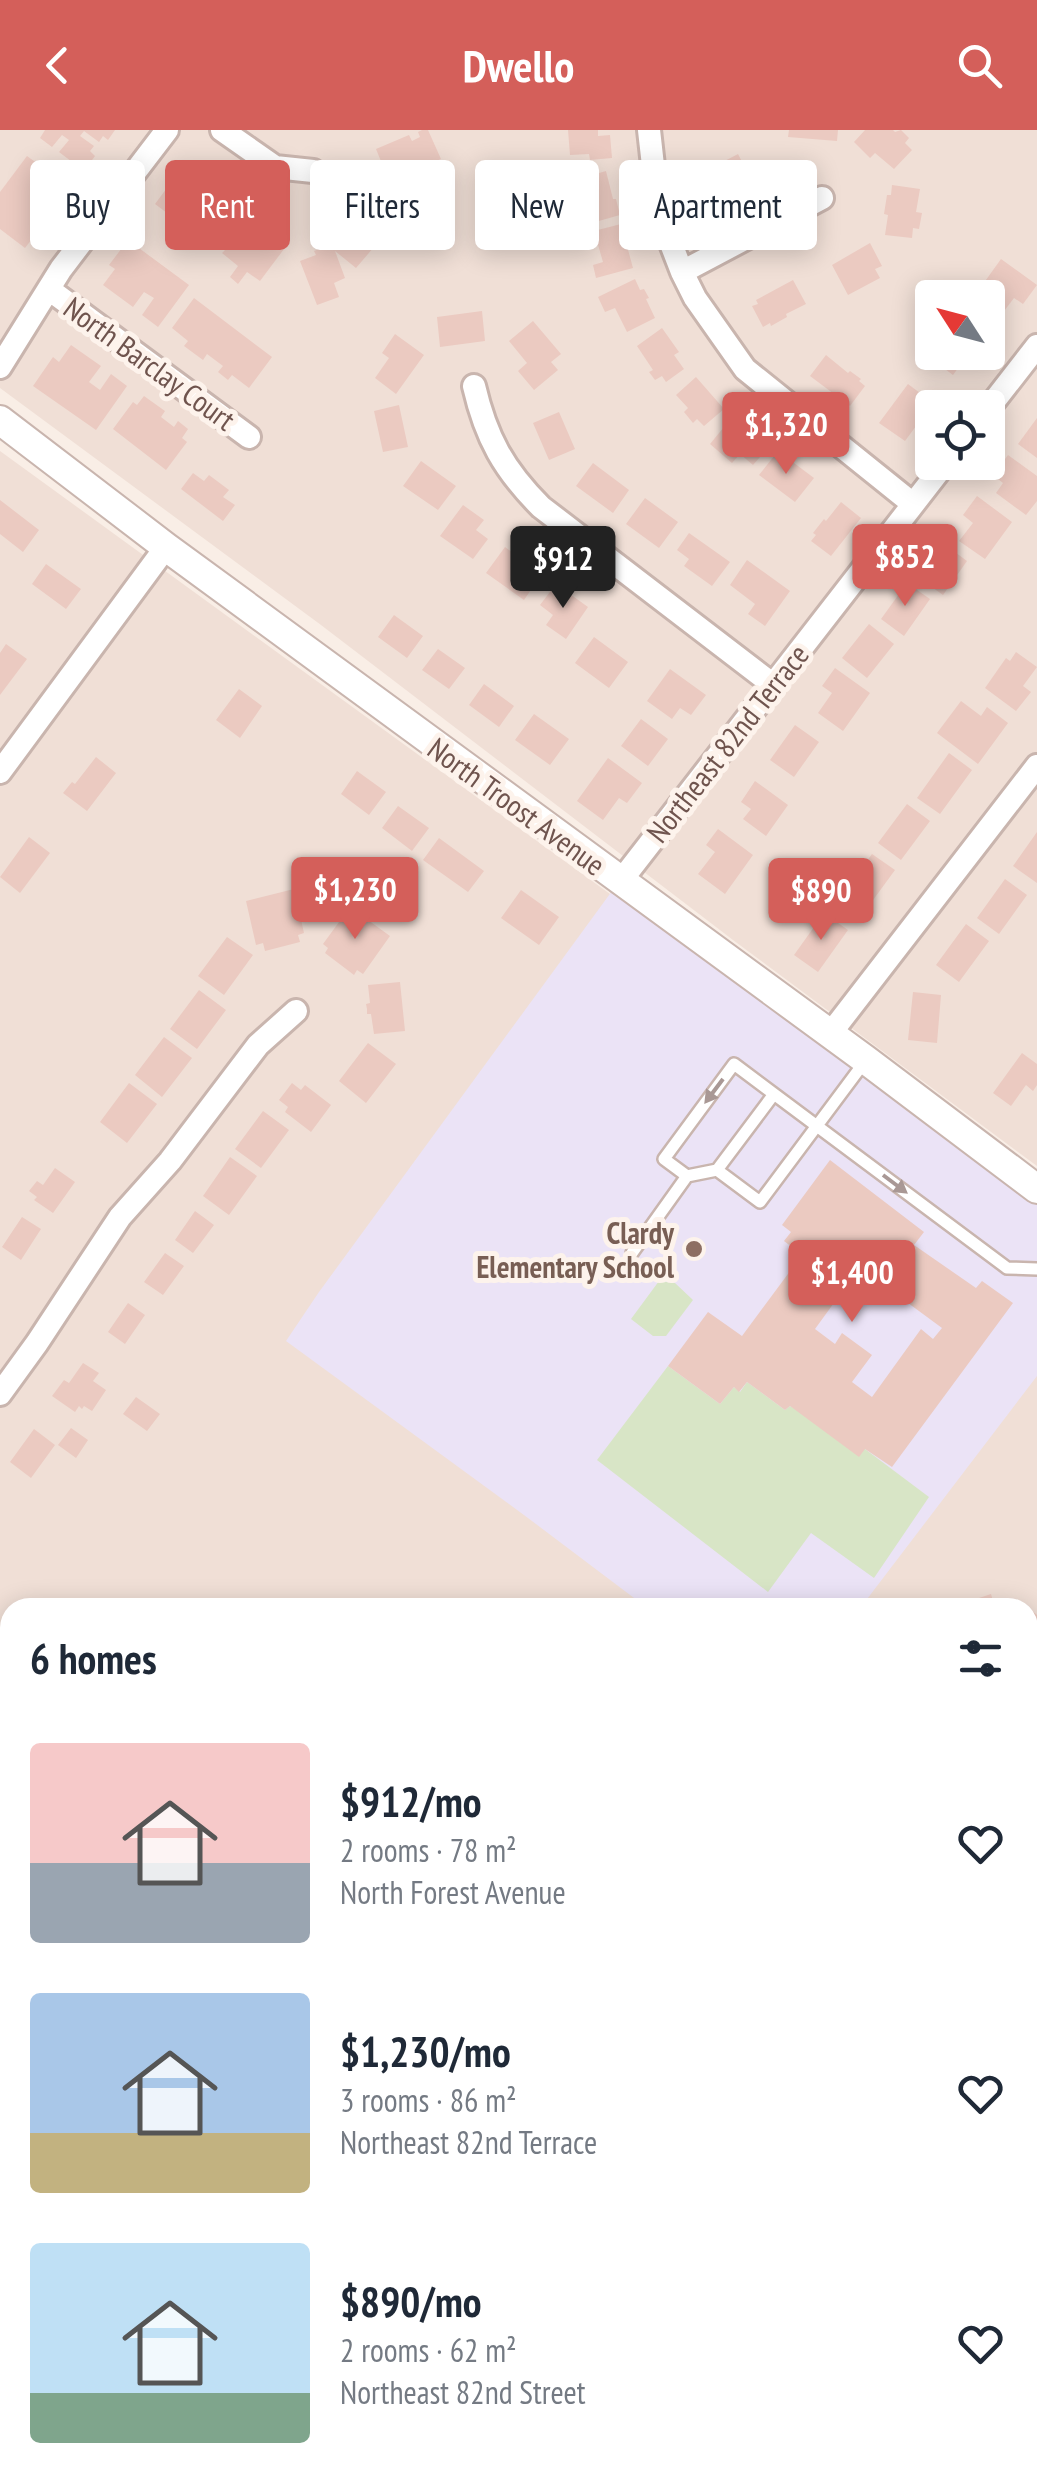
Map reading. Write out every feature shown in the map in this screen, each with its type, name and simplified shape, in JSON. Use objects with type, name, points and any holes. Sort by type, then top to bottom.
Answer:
[{"type":"street","points":[[0,368],[62,268],[167,130]]},
{"type":"street","points":[[222,130],[276,168],[310,171]]},
{"type":"street","points":[[649,130],[658,210],[682,272],[695,298],[745,369],[913,504]]},
{"type":"street","points":[[682,272],[822,198]]},
{"type":"street","name":"North Barclay Court","points":[[50,290],[250,436]]},
{"type":"street","points":[[1003,390],[1037,346]]},
{"type":"street","points":[[474,386],[490,440],[504,465],[531,497],[772,684]]},
{"type":"street","name":"North Troost Avenue","points":[[0,420],[166,548],[620,882],[1034,1179]]},
{"type":"street","name":"Northeast 82nd Terrace","points":[[620,882],[932,480]]},
{"type":"street","points":[[0,772],[166,548]]},
{"type":"street","points":[[830,1034],[1037,766]]},
{"type":"street","points":[[0,1394],[120,1217],[170,1161],[258,1045],[296,1011]]},
{"type":"lane","points":[[717,1170],[760,1202],[866,1060]]},
{"type":"lane","points":[[687,1176],[664,1158],[734,1064],[1007,1268],[1037,1269]]},
{"type":"lane","points":[[632,1253],[687,1176],[717,1170],[774,1094]]},
{"type":"shaded area","points":[[0,130],[1037,130],[1037,1166],[733,940],[321,625],[0,388]]},
{"type":"shaded area","points":[[0,451],[1037,1204],[1037,1598],[0,1598]]},
{"type":"shaded area","name":"Clardy Elementary School","points":[[612,891],[1037,1205],[1037,1376],[868,1598],[634,1598],[286,1341]]},
{"type":"green space","points":[[659,1281],[675,1283],[693,1300],[666,1336],[653,1336],[631,1319]]},
{"type":"green space","points":[[668,1366],[720,1404],[734,1387],[740,1392],[747,1382],[785,1410],[790,1406],[865,1449],[929,1497],[874,1578],[811,1533],[768,1592],[597,1460]]},
{"type":"building","points":[[45,130],[115,130],[108,140],[103,136],[99,142],[84,131],[80,136],[94,146],[90,151],[95,156],[92,160],[70,160],[59,152],[69,140],[62,135],[52,147],[40,138]]},
{"type":"building","points":[[428,130],[441,159],[380,160],[376,149],[409,135],[412,141],[420,137],[418,132]]},
{"type":"building","points":[[568,130],[598,130],[598,136],[610,135],[612,158],[590,160],[589,154],[570,155]]},
{"type":"building","points":[[789,130],[838,130],[837,141],[788,137]]},
{"type":"building","points":[[865,130],[901,130],[909,138],[905,143],[912,150],[894,169],[875,153],[870,158],[854,142]]},
{"type":"building","points":[[27,156],[32,160],[30,241],[25,248],[0,229],[0,192]]},
{"type":"building","points":[[606,171],[619,215],[599,221],[599,173]]},
{"type":"building","points":[[892,185],[920,189],[916,212],[922,213],[919,229],[913,228],[912,238],[885,235],[888,215],[884,214]]},
{"type":"building","points":[[165,190],[165,212],[155,204]]},
{"type":"building","points":[[619,225],[619,250],[628,250],[633,268],[596,278],[593,265],[603,262],[599,230]]},
{"type":"building","points":[[870,243],[882,266],[875,269],[880,278],[848,295],[832,265]]},
{"type":"building","points":[[120,250],[142,250],[189,285],[158,327],[142,315],[154,298],[144,292],[133,307],[103,285],[115,269],[109,265]]},
{"type":"building","points":[[283,250],[260,281],[247,272],[238,284],[230,277],[238,266],[222,253]]},
{"type":"building","points":[[371,250],[356,268],[335,251],[345,278],[334,283],[339,297],[317,305],[300,261],[316,255],[314,251]]},
{"type":"building","points":[[1001,259],[1037,285],[1023,304],[1014,298],[1005,310],[1005,280],[986,280]]},
{"type":"building","points":[[635,279],[649,298],[646,299],[655,318],[627,332],[615,308],[605,312],[598,297]]},
{"type":"building","points":[[793,280],[806,304],[763,327],[752,306]]},
{"type":"building","points":[[194,298],[272,357],[249,388],[232,375],[228,380],[218,372],[223,366],[207,354],[203,360],[184,346],[188,341],[172,328]]},
{"type":"building","points":[[482,311],[485,341],[440,347],[437,317]]},
{"type":"building","points":[[533,321],[561,354],[551,362],[558,370],[534,390],[518,371],[527,363],[509,341]]},
{"type":"building","points":[[662,328],[679,352],[674,355],[684,369],[666,382],[662,376],[655,380],[637,346]]},
{"type":"building","points":[[395,334],[424,355],[396,394],[375,378],[389,358],[382,353]]},
{"type":"building","points":[[71,345],[101,366],[89,382],[100,390],[111,374],[127,386],[96,430],[33,386],[53,357],[59,362]]},
{"type":"building","points":[[826,355],[865,386],[850,406],[810,376]]},
{"type":"building","points":[[696,377],[724,409],[704,426],[697,419],[693,423],[684,412],[688,408],[676,395]]},
{"type":"building","points":[[908,384],[916,390],[915,427],[905,441],[879,423]]},
{"type":"building","points":[[144,396],[165,411],[161,417],[174,427],[178,421],[188,429],[182,438],[187,442],[166,470],[113,429],[133,402],[137,405]]},
{"type":"building","points":[[399,405],[408,447],[383,452],[374,411]]},
{"type":"building","points":[[559,412],[575,449],[549,460],[533,423]]},
{"type":"building","points":[[733,416],[767,449],[753,465],[740,454],[732,463],[710,444]]},
{"type":"building","points":[[1037,418],[1037,458],[1018,444]]},
{"type":"building","points":[[778,451],[814,478],[795,502],[759,475]]},
{"type":"building","points":[[1008,455],[1037,476],[1037,501],[1026,515],[996,493],[1003,483],[999,480],[1005,480]]},
{"type":"building","points":[[421,461],[456,486],[438,510],[403,486]]},
{"type":"building","points":[[593,463],[629,490],[613,513],[576,486]]},
{"type":"building","points":[[193,473],[204,481],[209,475],[229,490],[223,497],[235,505],[223,521],[181,489]]},
{"type":"building","points":[[977,496],[1012,522],[985,559],[959,541],[973,523],[963,515]]},
{"type":"building","points":[[645,498],[678,522],[659,548],[626,524]]},
{"type":"building","points":[[0,500],[39,530],[23,552],[0,534]]},
{"type":"building","points":[[841,502],[861,518],[831,556],[811,541],[816,535],[813,533]]},
{"type":"building","points":[[463,505],[484,520],[476,530],[488,539],[473,559],[440,536]]},
{"type":"building","points":[[689,533],[730,562],[712,586],[684,566],[689,559],[677,550]]},
{"type":"building","points":[[940,541],[967,561],[943,595],[915,575]]},
{"type":"building","points":[[505,547],[542,574],[524,600],[486,573]]},
{"type":"building","points":[[747,560],[790,591],[765,626],[748,614],[755,604],[730,585]]},
{"type":"building","points":[[46,564],[81,589],[66,609],[32,584]]},
{"type":"building","points":[[907,583],[930,599],[904,636],[881,619]]},
{"type":"building","points":[[556,584],[588,607],[566,639],[546,625],[553,615],[540,605]]},
{"type":"building","points":[[394,615],[423,636],[407,658],[378,637]]},
{"type":"building","points":[[869,624],[894,644],[867,678],[842,658]]},
{"type":"building","points":[[594,637],[628,662],[609,688],[575,663]]},
{"type":"building","points":[[6,644],[27,659],[0,695],[0,653]]},
{"type":"building","points":[[438,649],[465,668],[449,689],[422,670]]},
{"type":"building","points":[[1016,652],[1037,667],[1023,686],[1031,692],[1016,711],[985,688],[1006,658],[1010,661]]},
{"type":"building","points":[[835,668],[870,693],[843,731],[818,713],[832,693],[822,686]]},
{"type":"building","points":[[670,669],[706,695],[691,715],[680,708],[672,719],[647,701]]},
{"type":"building","points":[[484,684],[514,706],[499,727],[469,705]]},
{"type":"building","points":[[239,689],[262,706],[240,738],[216,720]]},
{"type":"building","points":[[961,701],[981,716],[987,707],[1008,723],[978,764],[937,733]]},
{"type":"building","points":[[534,714],[569,739],[550,765],[515,740]]},
{"type":"building","points":[[641,719],[668,739],[648,766],[621,746]]},
{"type":"building","points":[[795,725],[819,742],[794,777],[770,760]]},
{"type":"building","points":[[949,753],[972,770],[940,814],[917,798]]},
{"type":"building","points":[[96,757],[116,773],[87,811],[63,793]]},
{"type":"building","points":[[608,758],[642,783],[627,803],[619,798],[603,820],[577,801]]},
{"type":"building","points":[[357,771],[386,792],[369,815],[341,794]]},
{"type":"building","points":[[755,781],[788,805],[766,836],[743,819],[751,809],[741,802]]},
{"type":"building","points":[[907,804],[930,821],[901,860],[878,843]]},
{"type":"building","points":[[398,806],[429,828],[412,851],[382,828]]},
{"type":"building","points":[[718,829],[753,855],[725,894],[698,874],[715,852],[706,845]]},
{"type":"building","points":[[1037,832],[1037,883],[1013,866]]},
{"type":"building","points":[[29,837],[50,853],[20,893],[0,877]]},
{"type":"building","points":[[439,838],[484,871],[468,892],[423,860]]},
{"type":"building","points":[[872,854],[895,870],[865,911],[842,895]]},
{"type":"building","points":[[1005,879],[1027,895],[999,934],[977,918]]},
{"type":"building","points":[[294,889],[304,933],[298,935],[300,942],[265,951],[263,943],[256,945],[246,901]]},
{"type":"building","points":[[521,890],[559,917],[539,945],[501,918]]},
{"type":"building","points":[[350,907],[390,936],[363,974],[357,970],[354,975],[325,953],[328,948],[323,944]]},
{"type":"building","points":[[824,913],[848,930],[818,972],[794,955]]},
{"type":"building","points":[[966,924],[989,941],[959,982],[936,965]]},
{"type":"building","points":[[227,937],[253,955],[224,995],[198,976]]},
{"type":"building","points":[[400,982],[405,1031],[374,1034],[371,1014],[367,1014],[368,985]]},
{"type":"building","points":[[199,990],[226,1010],[197,1049],[170,1029]]},
{"type":"building","points":[[913,992],[941,995],[937,1043],[908,1040]]},
{"type":"building","points":[[164,1037],[192,1058],[162,1097],[135,1075]]},
{"type":"building","points":[[368,1043],[396,1064],[366,1103],[339,1081]]},
{"type":"building","points":[[1022,1053],[1037,1064],[1037,1085],[1033,1091],[1026,1085],[1011,1106],[993,1093]]},
{"type":"building","points":[[129,1083],[157,1104],[127,1143],[100,1122]]},
{"type":"building","points":[[292,1083],[301,1090],[305,1085],[331,1105],[311,1132],[285,1112],[288,1107],[279,1100]]},
{"type":"building","points":[[263,1111],[289,1130],[261,1168],[235,1149]]},
{"type":"building","points":[[230,1157],[257,1176],[229,1215],[203,1196]]},
{"type":"building","name":"Clardy Elementary School","points":[[830,1160],[924,1232],[914,1245],[976,1288],[982,1281],[1013,1303],[892,1467],[865,1449],[859,1457],[790,1406],[785,1410],[747,1382],[739,1392],[734,1387],[720,1404],[668,1366],[708,1312],[742,1336],[802,1255],[784,1241],[791,1232],[782,1225]],"holes":[[[851,1261],[942,1328],[933,1339],[921,1329],[872,1397],[852,1382],[872,1355],[842,1333],[835,1344],[815,1329],[847,1285],[838,1278]]]},
{"type":"building","points":[[55,1168],[75,1182],[53,1213],[34,1200],[37,1197],[29,1191],[37,1181],[43,1185]]},
{"type":"building","points":[[195,1211],[214,1225],[193,1253],[175,1240]]},
{"type":"building","points":[[22,1217],[41,1229],[21,1260],[2,1247]]},
{"type":"building","points":[[165,1253],[184,1266],[163,1295],[144,1282]]},
{"type":"building","points":[[128,1303],[145,1315],[125,1344],[108,1332]]},
{"type":"building","points":[[83,1363],[99,1373],[93,1381],[106,1390],[92,1411],[79,1406],[75,1412],[52,1396],[64,1380],[69,1383]]},
{"type":"building","points":[[136,1397],[160,1414],[147,1431],[123,1414]]},
{"type":"building","points":[[71,1428],[88,1440],[76,1458],[58,1445]]},
{"type":"building","points":[[34,1429],[55,1445],[31,1478],[10,1462]]},
{"type":"place","name":"Clardy Elementary School","points":[[694,1249]]}]
